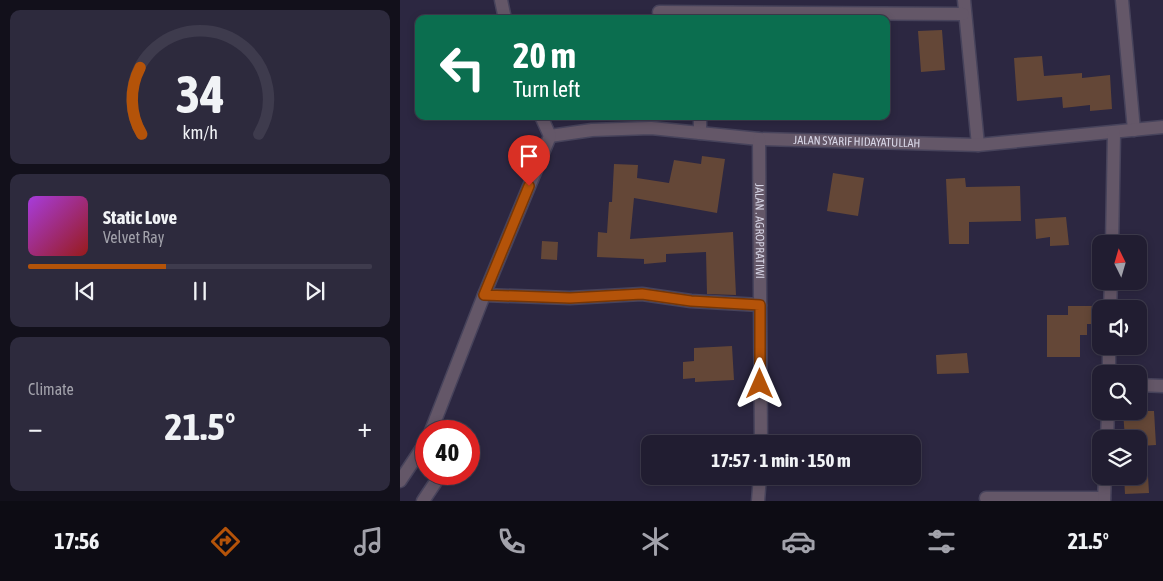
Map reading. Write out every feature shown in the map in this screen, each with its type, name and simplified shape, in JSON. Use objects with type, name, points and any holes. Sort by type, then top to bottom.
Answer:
[{"type":"street","points":[[501,0],[504,15]]},
{"type":"street","points":[[964,0],[963,14],[978,145]]},
{"type":"street","points":[[1122,0],[1134,130]]},
{"type":"street","points":[[704,15],[739,6],[963,14]]},
{"type":"street","points":[[659,12],[690,15]]},
{"type":"street","points":[[436,420],[484,295],[550,136],[542,120]]},
{"type":"street","points":[[700,120],[700,133]]},
{"type":"street","name":"JALAN SYARIF HIDAYATULLAH","points":[[550,136],[592,130],[651,128],[759,139],[978,145],[1163,127]]},
{"type":"street","points":[[1112,235],[1114,133]]},
{"type":"street","name":"JALAN . AGROPRATIWI","points":[[759,139],[761,435]]},
{"type":"street","points":[[484,295],[570,298],[642,294],[691,301],[760,305]]},
{"type":"street","points":[[1147,385],[1163,386]]},
{"type":"street","points":[[440,420],[441,408]]},
{"type":"street","points":[[400,481],[415,458]]},
{"type":"street","points":[[423,501],[433,485]]},
{"type":"street","points":[[758,501],[759,485]]},
{"type":"street","points":[[986,498],[1104,499],[1105,485]]},
{"type":"building","points":[[942,30],[945,70],[921,72],[918,31]]},
{"type":"building","points":[[1042,56],[1044,76],[1082,73],[1082,78],[1110,75],[1112,109],[1090,111],[1090,105],[1063,108],[1062,97],[1017,101],[1014,58]]},
{"type":"building","points":[[702,156],[725,159],[717,213],[634,198],[630,239],[733,232],[736,295],[707,294],[706,252],[666,254],[666,262],[644,264],[644,259],[597,257],[598,232],[607,233],[609,202],[612,202],[614,164],[638,165],[637,178],[669,183],[674,160],[701,164]]},
{"type":"building","points":[[833,173],[864,178],[858,216],[827,211]]},
{"type":"building","points":[[965,178],[966,187],[1020,186],[1021,221],[969,222],[969,244],[949,244],[946,179]]},
{"type":"building","points":[[1066,217],[1069,245],[1050,246],[1050,237],[1036,239],[1035,219]]},
{"type":"building","points":[[542,241],[558,242],[557,260],[541,259]]},
{"type":"building","points":[[1068,306],[1092,306],[1092,324],[1087,324],[1087,335],[1080,335],[1080,357],[1047,357],[1047,315],[1068,315]]},
{"type":"building","points":[[732,346],[734,380],[695,382],[695,378],[683,379],[683,362],[694,361],[694,348]]},
{"type":"building","points":[[967,353],[969,373],[937,374],[936,355]]},
{"type":"building","points":[[1147,411],[1154,411],[1156,445],[1147,446],[1147,430],[1124,430],[1124,420],[1147,420]]},
{"type":"building","points":[[1148,476],[1149,493],[1125,494],[1124,485],[1147,485]]},
{"type":"route","points":[[529,186],[484,295],[570,298],[609,294],[642,294],[691,301],[760,305],[760,384]]}]
